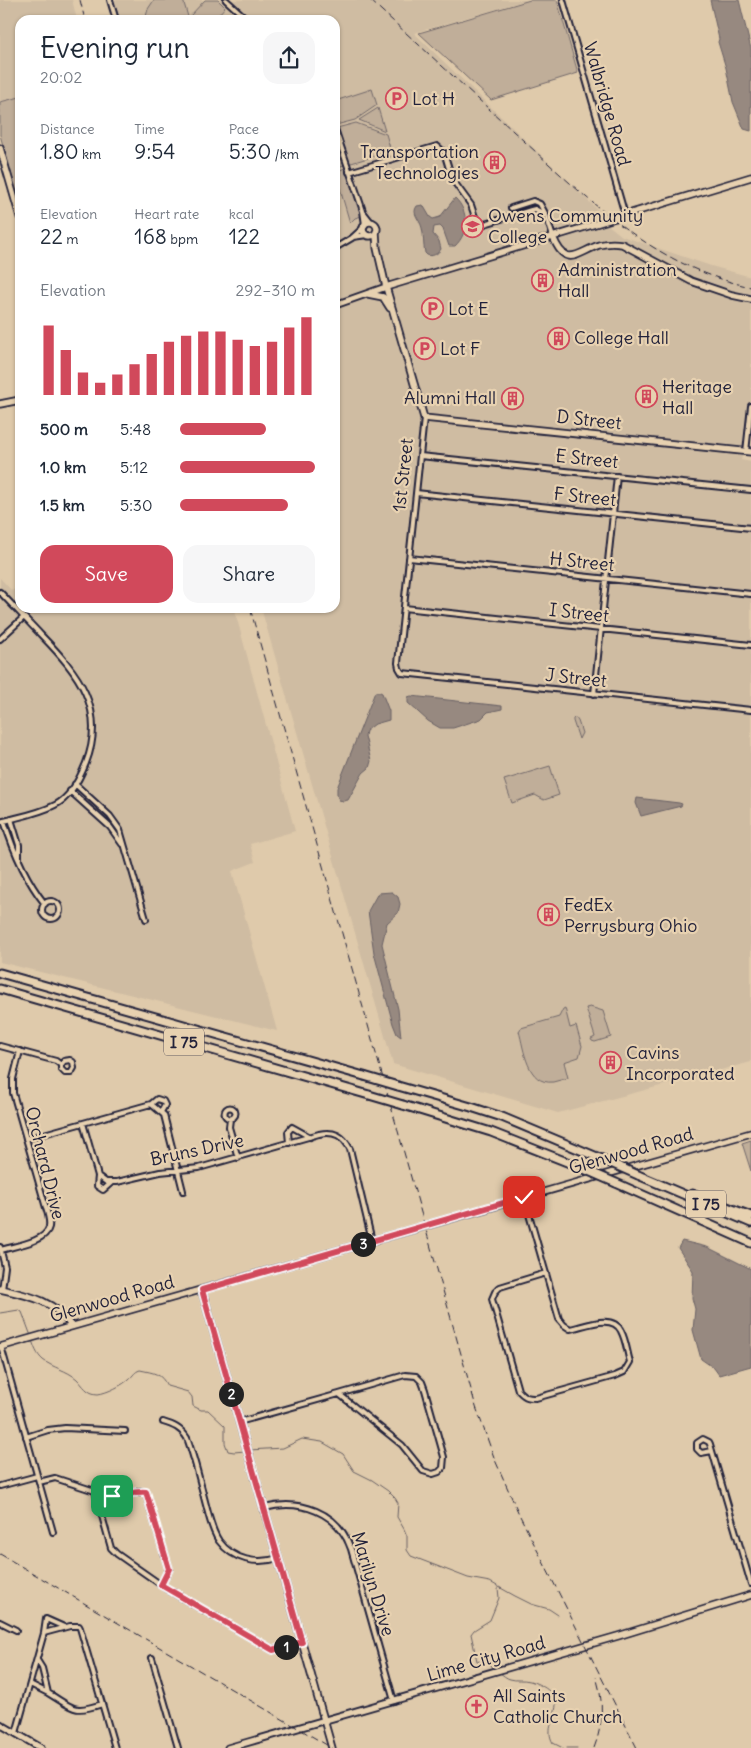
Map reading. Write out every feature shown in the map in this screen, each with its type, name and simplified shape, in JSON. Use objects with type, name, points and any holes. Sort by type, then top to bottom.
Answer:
[{"type":"highway","name":"I 75","points":[[0,973],[502,1117],[751,1223]]},
{"type":"highway","name":"I 75","points":[[0,990],[404,1105],[491,1132],[577,1166],[751,1244]]},
{"type":"highway","points":[[660,1184],[704,1197],[751,1216]]},
{"type":"street","points":[[110,0],[114,15]]},
{"type":"street","points":[[226,0],[242,15]]},
{"type":"street","name":"Walbridge Road","points":[[563,0],[625,215]]},
{"type":"street","points":[[340,144],[363,211],[364,232],[377,248]]},
{"type":"street","points":[[349,172],[437,146],[444,152],[452,179],[471,205],[478,226],[536,209],[546,215]]},
{"type":"street","points":[[0,148],[15,200]]},
{"type":"street","points":[[340,303],[386,286],[751,177]]},
{"type":"street","points":[[510,208],[536,202],[542,207],[546,215],[560,251],[569,256],[580,255],[603,244],[622,244],[691,281],[751,300]]},
{"type":"street","points":[[363,211],[371,222],[376,225],[377,248]]},
{"type":"street","points":[[340,245],[371,222]]},
{"type":"street","points":[[353,237],[374,235],[376,232]]},
{"type":"street","name":"1st Street","points":[[377,248],[424,418],[398,663],[400,670]]},
{"type":"street","points":[[366,293],[383,298],[394,313]]},
{"type":"street","points":[[0,404],[15,401]]},
{"type":"street","points":[[749,452],[751,406]]},
{"type":"street","name":"D Street","points":[[424,418],[749,452]]},
{"type":"street","name":"E Street","points":[[420,456],[751,490]]},
{"type":"street","points":[[594,694],[617,476]]},
{"type":"street","name":"F Street","points":[[416,493],[751,528]]},
{"type":"street","name":"H Street","points":[[409,558],[751,594]]},
{"type":"street","points":[[0,592],[15,607]]},
{"type":"street","name":"I Street","points":[[404,608],[751,645]]},
{"type":"street","points":[[21,613],[71,666],[81,682],[88,700],[92,722],[92,740],[87,760],[73,788],[55,805],[2,821],[12,849],[19,859],[32,887],[45,904]]},
{"type":"street","points":[[0,639],[24,616]]},
{"type":"street","name":"J Street","points":[[400,670],[405,674],[751,710]]},
{"type":"street","points":[[73,788],[102,808],[121,833],[146,918]]},
{"type":"street","points":[[73,788],[110,827],[126,850]]},
{"type":"street","points":[[11,819],[19,845],[19,859]]},
{"type":"street","points":[[51,901],[59,905],[60,910],[56,917],[50,919],[44,915],[42,908],[45,904],[51,901]]},
{"type":"street","points":[[0,1046],[51,1059],[61,1065]]},
{"type":"street","name":"Orchard Drive","points":[[0,1249],[40,1238],[46,1233],[49,1226],[46,1208],[13,1092],[13,1079],[20,1051]]},
{"type":"street","points":[[26,1140],[151,1104],[157,1099],[164,1101],[164,1108],[161,1112]]},
{"type":"street","points":[[151,1104],[161,1112],[167,1126],[183,1191]]},
{"type":"street","points":[[230,1119],[229,1126],[238,1158]]},
{"type":"street","name":"Bruns Drive","points":[[82,1124],[98,1176],[96,1183],[100,1190],[106,1189],[111,1183],[149,1174],[199,1168],[310,1137],[333,1133],[340,1136],[347,1144],[352,1155],[372,1242]]},
{"type":"street","name":"Bruns Drive","points":[[289,1143],[288,1132],[292,1127],[310,1137]]},
{"type":"street","name":"Glenwood Road","points":[[0,1346],[751,1133]]},
{"type":"street","points":[[98,1176],[104,1181],[111,1183]]},
{"type":"street","points":[[524,1197],[546,1273],[559,1319],[570,1329],[607,1321],[616,1323],[622,1331],[630,1362],[624,1372],[536,1398],[524,1396],[518,1390],[492,1299],[500,1287],[546,1273]]},
{"type":"street","points":[[0,1249],[5,1272],[1,1289],[40,1300],[63,1316],[70,1326]]},
{"type":"street","points":[[202,1290],[332,1748]]},
{"type":"street","points":[[0,1346],[53,1532]]},
{"type":"street","points":[[239,1422],[406,1375],[416,1376],[425,1390],[442,1449],[444,1463],[441,1470],[433,1474],[422,1471],[402,1445],[339,1394]]},
{"type":"street","points":[[163,1422],[175,1426],[187,1438],[210,1521],[219,1542],[230,1551],[248,1560],[265,1562],[278,1558]]},
{"type":"street","points":[[26,1437],[48,1430],[65,1428],[125,1431]]},
{"type":"street","points":[[712,1452],[751,1584]]},
{"type":"street","points":[[0,1486],[37,1476]]},
{"type":"street","points":[[39,1482],[55,1478],[118,1497],[140,1491],[146,1492],[169,1569],[161,1585]]},
{"type":"street","points":[[95,1491],[111,1548],[161,1585],[273,1650],[302,1642]]},
{"type":"street","name":"Marilyn Drive","points":[[264,1508],[290,1504],[309,1508],[331,1520],[345,1533],[394,1701]]},
{"type":"street","name":"Lime City Road","points":[[228,1748],[494,1672],[751,1595]]},
{"type":"street","points":[[16,1733],[37,1660],[46,1619],[64,1627]]},
{"type":"street","points":[[0,1622],[16,1630]]},
{"type":"street","points":[[44,1633],[76,1625],[80,1628],[115,1748]]},
{"type":"street","points":[[152,1658],[178,1748]]},
{"type":"street","points":[[37,1660],[42,1668],[48,1693]]},
{"type":"street","points":[[30,1684],[75,1709],[82,1710],[102,1704]]},
{"type":"street","points":[[0,1724],[42,1748]]},
{"type":"shaded area","points":[[0,0],[72,0],[76,15],[15,15],[15,98],[0,102]]},
{"type":"shaded area","points":[[106,0],[528,0],[414,33],[602,214],[597,216],[622,236],[711,266],[751,277],[751,422],[741,460],[751,462],[751,1062],[558,1113],[393,1064],[262,613],[340,613],[340,15],[110,15]]},
{"type":"shaded area","points":[[154,0],[183,0],[188,15],[146,15]]},
{"type":"shaded area","points":[[205,0],[218,0],[225,7],[218,15],[191,15]]},
{"type":"shaded area","points":[[530,0],[557,0],[578,73],[491,100],[419,33]]},
{"type":"shaded area","points":[[710,0],[739,0],[751,49],[751,131],[744,129],[733,102]]},
{"type":"shaded area","points":[[372,89],[377,105],[355,120],[340,124],[340,99]]},
{"type":"shaded area","points":[[15,98],[15,187],[0,135],[0,102]]},
{"type":"shaded area","points":[[378,108],[385,131],[359,120]]},
{"type":"shaded area","points":[[356,123],[386,134],[391,151],[348,164],[340,138],[340,127]]},
{"type":"shaded area","points":[[340,153],[344,165],[340,166]]},
{"type":"shaded area","points":[[345,168],[362,216],[355,218],[350,223],[340,189],[340,170]]},
{"type":"shaded area","points":[[455,198],[460,203],[465,215],[466,222],[463,235],[455,246],[449,246],[443,229],[440,226],[434,227],[433,234],[439,241],[441,249],[435,255],[427,255],[424,250],[422,228],[415,214],[415,209],[417,206],[423,205],[433,219],[440,217]]},
{"type":"shaded area","points":[[0,578],[12,591],[15,588],[15,613],[235,613],[295,831],[250,844],[255,862],[232,871],[277,1031],[0,962]]},
{"type":"shaded area","points":[[375,692],[382,693],[389,711],[389,720],[375,724],[366,731],[365,736],[371,761],[369,768],[363,773],[348,800],[339,800],[337,788]]},
{"type":"shaded area","points":[[408,697],[502,706],[502,709],[488,712],[481,719],[453,728],[440,728],[428,721],[408,703]]},
{"type":"shaded area","points":[[575,717],[582,733],[579,739],[573,721]]},
{"type":"shaded area","points":[[550,766],[559,795],[544,800],[535,795],[512,803],[504,780]]},
{"type":"shaded area","points":[[637,798],[682,804],[681,806],[641,816],[636,803]]},
{"type":"shaded area","points":[[392,892],[398,897],[400,904],[398,913],[387,923],[382,944],[398,1009],[401,1037],[397,1034],[393,1024],[374,953],[368,911],[378,893]]},
{"type":"shaded area","points":[[590,1007],[603,1011],[611,1037],[595,1042],[592,1041],[591,1039],[595,1037],[586,1008]]},
{"type":"shaded area","points":[[565,1008],[570,1028],[576,1026],[582,1046],[579,1057],[564,1062],[568,1078],[553,1082],[544,1081],[537,1078],[528,1064],[519,1031],[521,1028],[559,1017]]},
{"type":"shaded area","points":[[751,1140],[751,1171],[742,1143]]},
{"type":"shaded area","points":[[682,1241],[707,1247],[751,1269],[751,1366],[719,1375],[714,1368],[701,1359],[693,1330],[695,1309],[692,1298],[693,1271],[678,1248]]},
{"type":"waterway","points":[[0,1313],[19,1310],[22,1312],[31,1336]]},
{"type":"waterway","points":[[32,1340],[37,1353],[43,1360],[73,1376],[88,1391],[94,1394],[115,1388],[140,1370],[156,1374],[162,1378],[167,1386],[188,1392],[192,1397],[193,1406],[201,1410],[208,1410],[225,1426],[225,1443],[228,1451],[245,1451]]},
{"type":"waterway","points":[[249,1450],[283,1448],[302,1439],[322,1442],[343,1454],[354,1471],[372,1480],[395,1498],[398,1503],[397,1517],[407,1536],[407,1550],[411,1556],[468,1578],[490,1582],[531,1604],[549,1609],[558,1615]]},
{"type":"waterway","points":[[495,1668],[487,1663],[477,1661],[471,1634],[490,1620],[499,1598],[498,1588]]},
{"type":"waterway","points":[[500,1673],[510,1679],[534,1682],[551,1693],[556,1701],[550,1729],[551,1738],[553,1743],[563,1748]]},
{"type":"waterway","points":[[567,1748],[577,1748]]},
{"type":"railway","points":[[80,0],[84,15]]},
{"type":"railway","points":[[370,0],[567,180],[622,226],[651,246],[682,263],[715,277],[751,287]]},
{"type":"railway","points":[[251,613],[476,1407],[495,1460],[519,1514],[637,1748]]},
{"type":"railway","points":[[0,1554],[332,1748]]},
{"type":"railway","points":[[594,1748],[601,1722],[601,1704],[596,1677]]},
{"type":"place","name":"Lot H","points":[[396,99]]},
{"type":"place","name":"Transportation Technologies","points":[[495,162]]},
{"type":"place","name":"Owens Community College","points":[[472,226]]},
{"type":"place","name":"Administration Hall","points":[[542,280]]},
{"type":"place","name":"Lot E","points":[[432,309]]},
{"type":"place","name":"College Hall","points":[[558,338]]},
{"type":"place","name":"Lot F","points":[[424,349]]},
{"type":"place","name":"Heritage Hall","points":[[646,397]]},
{"type":"place","name":"Alumni Hall","points":[[512,398]]},
{"type":"place","name":"FedEx Perrysburg Ohio","points":[[548,915]]},
{"type":"place","name":"Cavins Incorporated","points":[[610,1063]]},
{"type":"place","name":"All Saints Catholic Church","points":[[477,1706]]},
{"type":"route","points":[[112,1496],[118,1497],[140,1491],[146,1492],[169,1569],[161,1585],[273,1650],[302,1642],[202,1290],[450,1220],[524,1197]]}]
